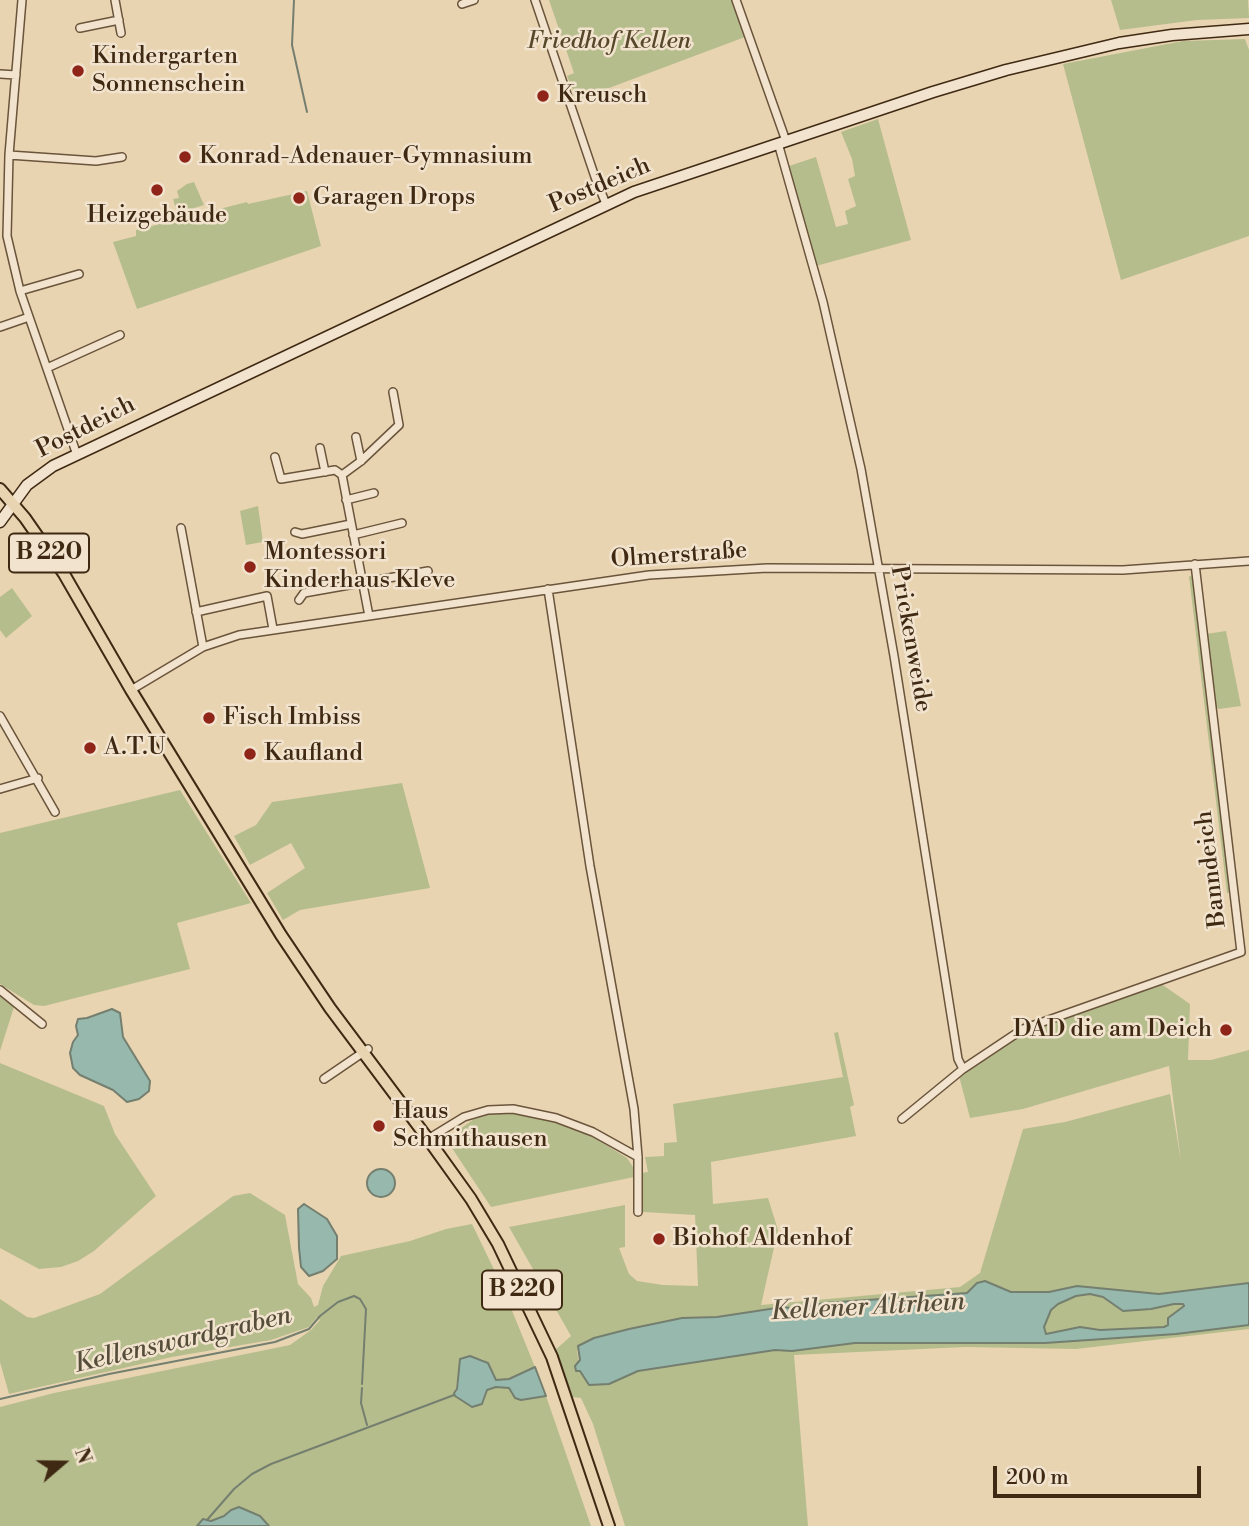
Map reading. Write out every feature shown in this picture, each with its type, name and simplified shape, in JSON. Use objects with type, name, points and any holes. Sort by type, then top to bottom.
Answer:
[{"type":"main road","name":"Postdeich","points":[[1,521],[38,475],[77,454],[606,204],[690,172],[933,92],[1071,53],[1159,37],[1249,29]]},
{"type":"main road","name":"B 220","points":[[0,489],[23,515],[64,575],[131,690],[281,934],[453,1174],[498,1244],[538,1324],[563,1386],[609,1526]]},
{"type":"main road","points":[[1,521],[23,515]]},
{"type":"street","points":[[22,0],[9,155],[7,236],[20,291],[77,454]]},
{"type":"street","points":[[115,0],[121,33]]},
{"type":"street","points":[[462,4],[474,0]]},
{"type":"street","points":[[535,0],[594,177],[606,204]]},
{"type":"street","name":"Prickenweide","points":[[736,0],[782,142],[840,367],[879,569],[958,1059],[963,1069]]},
{"type":"street","points":[[80,28],[119,20]]},
{"type":"street","points":[[0,74],[16,75]]},
{"type":"street","points":[[9,155],[96,161],[122,156]]},
{"type":"street","points":[[20,291],[79,274]]},
{"type":"street","points":[[0,327],[29,317]]},
{"type":"street","points":[[47,368],[120,335]]},
{"type":"street","points":[[342,475],[362,461],[400,425],[393,392]]},
{"type":"street","points":[[356,437],[362,461]]},
{"type":"street","points":[[320,448],[325,472]]},
{"type":"street","points":[[275,457],[281,479],[335,470],[342,475],[369,616]]},
{"type":"street","points":[[346,500],[374,493]]},
{"type":"street","points":[[353,535],[402,523]]},
{"type":"street","points":[[295,532],[302,534],[351,524]]},
{"type":"street","points":[[181,528],[203,646]]},
{"type":"street","name":"Olmerstraße","points":[[131,690],[203,646],[239,635],[649,575],[708,570],[1124,570],[1249,561]]},
{"type":"street","name":"Banndeich","points":[[963,1069],[1023,1029],[1241,952],[1195,564]]},
{"type":"street","points":[[299,600],[304,593],[428,571]]},
{"type":"street","points":[[548,589],[588,853],[634,1109],[638,1157],[638,1212]]},
{"type":"street","points":[[196,611],[267,596],[273,629]]},
{"type":"street","points":[[0,716],[38,778],[55,812]]},
{"type":"street","points":[[0,789],[38,778]]},
{"type":"street","points":[[0,990],[42,1024]]},
{"type":"street","points":[[324,1079],[365,1051]]},
{"type":"street","points":[[902,1119],[963,1069]]},
{"type":"street","points":[[428,1139],[464,1117],[488,1110],[513,1109],[555,1118],[593,1132],[638,1157]]},
{"type":"green space","name":"Friedhof Kellen","points":[[549,0],[732,0],[745,37],[577,100],[567,76],[574,73]]},
{"type":"green space","points":[[1111,0],[1248,0],[1249,18],[1197,20],[1120,30]]},
{"type":"green space","points":[[1245,39],[1249,50],[1249,236],[1121,280],[1063,64],[1183,41]]},
{"type":"green space","points":[[878,119],[911,240],[816,266],[789,166],[816,157],[836,227],[848,224],[845,211],[856,206],[848,179],[855,176],[852,159],[841,132]]},
{"type":"green space","points":[[194,182],[204,205],[185,211],[184,207],[176,209],[173,199],[179,198],[177,191]]},
{"type":"green space","points":[[307,191],[321,246],[137,309],[113,242],[136,236],[136,230],[247,202],[248,204]]},
{"type":"green space","points":[[258,506],[263,542],[246,545],[240,511]]},
{"type":"green space","points":[[1189,576],[1193,577],[1232,893],[1227,893]]},
{"type":"green space","points":[[12,588],[32,616],[6,638],[0,630],[0,597]]},
{"type":"green space","points":[[1226,631],[1241,706],[1219,709],[1215,707],[1206,634]]},
{"type":"green space","points":[[402,783],[430,888],[300,910],[283,920],[267,893],[305,868],[291,843],[250,865],[234,836],[256,825],[272,802]]},
{"type":"green space","points":[[180,790],[251,903],[177,923],[190,969],[44,1006],[34,1005],[0,984],[0,833]]},
{"type":"green space","points":[[1160,983],[1190,1004],[1188,1060],[1211,1060],[1249,1050],[1249,1283],[1159,1294],[1077,1286],[1049,1292],[1011,1292],[985,1281],[977,1283],[967,1293],[824,1303],[798,1309],[783,1307],[717,1317],[682,1318],[577,1350],[580,1371],[589,1385],[609,1384],[638,1371],[688,1362],[855,1343],[1045,1343],[1176,1334],[1249,1325],[1249,1329],[1076,1349],[965,1347],[794,1355],[808,1526],[625,1526],[593,1424],[581,1398],[572,1397],[554,1351],[571,1336],[509,1227],[625,1205],[625,1247],[619,1248],[629,1274],[637,1281],[698,1286],[695,1215],[643,1212],[640,1194],[641,1173],[648,1172],[645,1157],[664,1156],[664,1143],[677,1142],[673,1104],[843,1077],[834,1033],[838,1032],[854,1105],[850,1107],[856,1136],[711,1162],[713,1204],[768,1198],[778,1230],[761,1305],[960,1287],[980,1273],[1023,1129],[1065,1122],[1170,1094],[1181,1162],[1169,1066],[1023,1109],[970,1118],[959,1076],[1018,1033]]},
{"type":"green space","points":[[0,996],[14,1007],[0,1051]]},
{"type":"green space","points":[[0,1063],[104,1106],[115,1134],[156,1196],[94,1251],[61,1267],[39,1269],[0,1248]]},
{"type":"green space","points":[[508,1112],[562,1124],[595,1138],[627,1158],[633,1167],[634,1177],[491,1207],[446,1139],[474,1119]]},
{"type":"green space","points":[[250,1193],[285,1215],[298,1284],[311,1298],[314,1307],[318,1305],[323,1286],[341,1256],[472,1224],[502,1286],[535,1367],[509,1379],[495,1380],[488,1363],[482,1359],[465,1357],[460,1360],[455,1396],[472,1407],[484,1402],[487,1390],[496,1387],[509,1388],[512,1394],[521,1400],[546,1396],[591,1526],[269,1526],[267,1522],[231,1510],[211,1521],[203,1519],[197,1526],[0,1526],[0,1407],[54,1393],[290,1345],[320,1320],[317,1317],[309,1327],[271,1340],[172,1357],[9,1394],[0,1362],[0,1299],[27,1317],[34,1318],[100,1294],[233,1196]]},
{"type":"green space","points":[[1090,1294],[1102,1297],[1118,1308],[1151,1309],[1174,1304],[1184,1306],[1164,1327],[1100,1330],[1080,1327],[1046,1335],[1044,1327],[1051,1310],[1076,1296]]},
{"type":"water","points":[[112,1009],[120,1013],[123,1037],[150,1081],[149,1091],[139,1099],[127,1102],[113,1090],[80,1075],[73,1068],[70,1053],[78,1035],[78,1019]]},
{"type":"water","points":[[381,1169],[391,1173],[395,1183],[391,1193],[381,1197],[371,1193],[367,1183],[371,1173]]},
{"type":"water","points":[[304,1204],[327,1219],[337,1236],[337,1259],[323,1271],[309,1276],[301,1267],[299,1248],[298,1209]]},
{"type":"water","points":[[985,1281],[1011,1292],[1049,1292],[1077,1286],[1159,1294],[1249,1283],[1249,1325],[1176,1334],[1045,1343],[855,1343],[792,1351],[775,1350],[638,1371],[609,1384],[589,1385],[580,1371],[576,1371],[575,1366],[580,1360],[578,1346],[594,1338],[629,1329],[682,1318],[717,1317],[783,1307],[798,1309],[824,1303],[967,1293],[977,1283]],"holes":[[[1090,1294],[1103,1297],[1123,1311],[1174,1304],[1184,1306],[1168,1318],[1168,1325],[1164,1327],[1100,1330],[1080,1327],[1046,1334],[1044,1327],[1051,1310],[1058,1304],[1076,1296]]]},
{"type":"water","points":[[470,1356],[488,1363],[496,1380],[509,1379],[535,1367],[546,1396],[521,1400],[515,1398],[509,1388],[496,1387],[487,1390],[482,1404],[472,1407],[454,1393],[457,1389],[460,1359]]},
{"type":"water","points":[[239,1507],[260,1516],[269,1526],[197,1526],[203,1519],[211,1521]]},
{"type":"waterway","points":[[294,0],[292,45],[307,112]]},
{"type":"waterway","name":"Kellenswardgraben","points":[[0,1399],[109,1374],[275,1342],[309,1329],[338,1302],[354,1296],[360,1299],[366,1309],[362,1384]]},
{"type":"waterway","name":"Kellenswardgraben","points":[[362,1388],[361,1403],[367,1425]]},
{"type":"waterway","name":"Kellener Altrhein","points":[[207,1520],[234,1489],[252,1474],[271,1464],[454,1395]]},
{"type":"place","name":"Kindergarten Sonnenschein","points":[[78,71]]},
{"type":"place","name":"Kreusch","points":[[543,96]]},
{"type":"place","name":"Konrad-Adenauer-Gymnasium","points":[[185,157]]},
{"type":"place","name":"Heizgebäude","points":[[157,190]]},
{"type":"place","name":"Garagen Drops","points":[[299,198]]},
{"type":"place","name":"Montessori Kinderhaus Kleve","points":[[250,567]]},
{"type":"place","name":"Fisch Imbiss","points":[[209,718]]},
{"type":"place","name":"A.T.U","points":[[90,748]]},
{"type":"place","name":"Kaufland","points":[[250,754]]},
{"type":"place","name":"DAD die am Deich","points":[[1226,1030]]},
{"type":"place","name":"Haus Schmithausen","points":[[379,1126]]},
{"type":"place","name":"Biohof Aldenhof","points":[[659,1239]]}]
